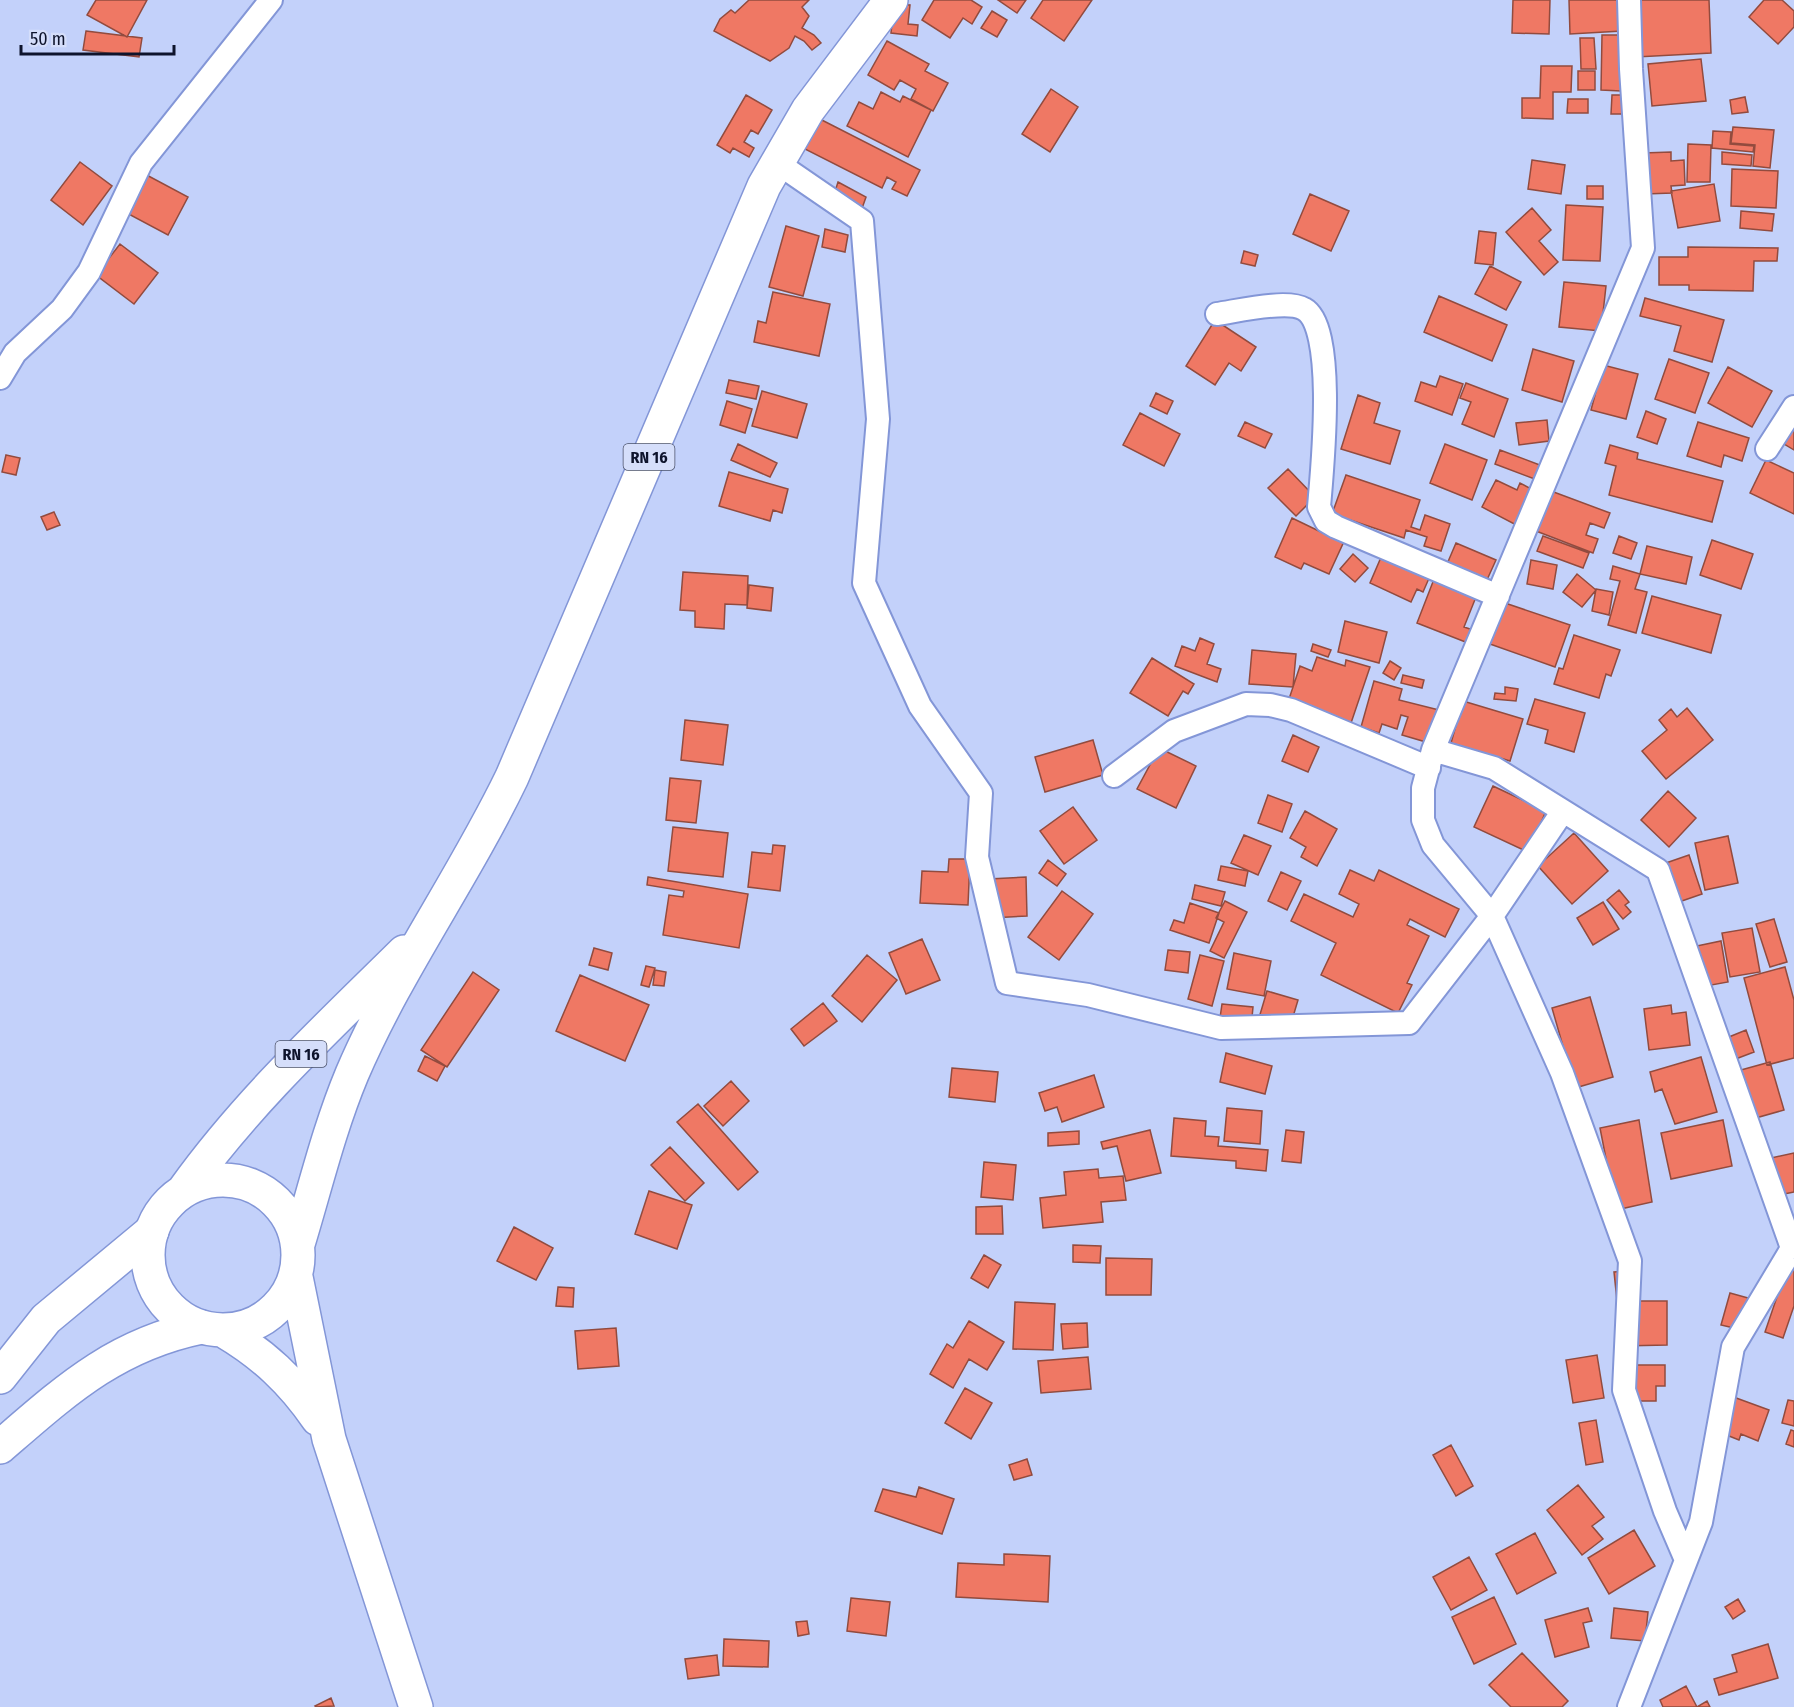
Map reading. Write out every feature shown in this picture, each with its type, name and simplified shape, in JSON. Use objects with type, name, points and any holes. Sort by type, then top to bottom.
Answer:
[{"type":"main road","name":"RN 16","points":[[298,1244],[352,1075],[428,928],[472,855],[512,777],[776,162],[808,110],[891,0]]},
{"type":"main road","name":"RN 16","points":[[184,1190],[214,1149],[271,1084],[428,928]]},
{"type":"main road","points":[[0,1377],[46,1319],[152,1231],[170,1201],[184,1190],[201,1182],[219,1179],[238,1180],[256,1186],[271,1196],[284,1210],[293,1226],[298,1244],[296,1277],[328,1439],[416,1707]]},
{"type":"main road","points":[[152,1231],[148,1261],[156,1289],[175,1313],[212,1329],[261,1355],[292,1384],[328,1439]]},
{"type":"main road","points":[[0,1447],[66,1392],[118,1355],[160,1338],[212,1329],[248,1327],[269,1316],[285,1298],[296,1277]]},
{"type":"street","points":[[0,378],[15,353],[62,309],[89,272],[141,163],[271,0]]},
{"type":"street","points":[[1629,0],[1631,69],[1643,248],[1431,759],[1423,788],[1423,820],[1433,845],[1492,916],[1562,1073],[1630,1261],[1624,1390],[1665,1511],[1686,1560]]},
{"type":"street","points":[[776,162],[862,220],[878,419],[864,583],[920,706],[981,793],[977,857],[1007,983],[1088,995],[1221,1028],[1409,1023],[1492,916],[1563,811]]},
{"type":"street","points":[[1217,314],[1293,304],[1306,310],[1315,321],[1321,335],[1326,413],[1319,507],[1326,521],[1336,528],[1498,596]]},
{"type":"street","points":[[1767,449],[1794,407]]},
{"type":"street","points":[[1114,776],[1174,731],[1246,704],[1270,705],[1292,710],[1431,759],[1494,768],[1658,870],[1793,1246],[1734,1347],[1701,1522],[1629,1707]]},
{"type":"building","points":[[96,0],[147,0],[127,37],[87,15]]},
{"type":"building","points":[[749,0],[809,0],[802,7],[809,16],[802,28],[814,35],[821,43],[812,50],[804,41],[795,36],[789,48],[770,61],[714,31],[720,19],[731,10],[735,13]]},
{"type":"building","points":[[934,0],[971,0],[982,7],[972,24],[963,18],[950,38],[922,20]]},
{"type":"building","points":[[998,0],[1026,0],[1017,13]]},
{"type":"building","points":[[1043,0],[1092,0],[1064,41],[1031,18]]},
{"type":"building","points":[[1513,0],[1550,0],[1549,34],[1512,33]]},
{"type":"building","points":[[1569,0],[1621,0],[1622,31],[1570,34]]},
{"type":"building","points":[[1634,0],[1709,0],[1711,53],[1636,57]]},
{"type":"building","points":[[1764,0],[1782,0],[1794,11],[1794,27],[1778,44],[1749,17]]},
{"type":"building","points":[[894,4],[910,5],[908,24],[918,25],[917,36],[891,33]]},
{"type":"building","points":[[992,11],[1007,20],[997,37],[981,28]]},
{"type":"building","points":[[86,31],[142,38],[139,57],[83,50]]},
{"type":"building","points":[[1602,35],[1622,35],[1621,91],[1601,90]]},
{"type":"building","points":[[1580,38],[1594,38],[1596,69],[1581,69]]},
{"type":"building","points":[[887,41],[929,64],[925,71],[948,83],[933,111],[911,99],[916,89],[900,80],[894,90],[868,75]]},
{"type":"building","points":[[1701,59],[1706,101],[1652,106],[1648,64]]},
{"type":"building","points":[[1541,66],[1572,66],[1571,92],[1553,92],[1553,119],[1522,118],[1522,98],[1540,98]]},
{"type":"building","points":[[1578,71],[1595,71],[1595,90],[1578,90]]},
{"type":"building","points":[[1051,89],[1078,107],[1050,152],[1022,134]]},
{"type":"building","points":[[881,92],[900,102],[903,96],[931,110],[908,157],[847,126],[859,102],[873,109]]},
{"type":"building","points":[[746,95],[772,110],[758,134],[751,130],[744,142],[754,148],[749,157],[733,148],[730,153],[717,145]]},
{"type":"building","points":[[1612,95],[1627,95],[1626,114],[1611,114]]},
{"type":"building","points":[[1745,97],[1748,112],[1732,114],[1730,100]]},
{"type":"building","points":[[1568,99],[1588,99],[1588,113],[1567,113]]},
{"type":"building","points":[[812,115],[920,170],[907,196],[892,189],[896,182],[887,177],[882,188],[797,145]]},
{"type":"building","points":[[1733,127],[1774,130],[1770,168],[1753,166],[1755,145],[1731,143]]},
{"type":"building","points":[[1713,131],[1731,132],[1730,144],[1754,146],[1753,152],[1712,148]]},
{"type":"building","points":[[1688,144],[1711,145],[1710,182],[1687,182]]},
{"type":"building","points":[[1671,152],[1671,161],[1684,160],[1685,185],[1671,186],[1672,193],[1645,194],[1643,153]]},
{"type":"building","points":[[1722,152],[1752,155],[1751,166],[1722,164]]},
{"type":"building","points":[[1532,160],[1565,165],[1561,194],[1528,189]]},
{"type":"building","points":[[80,162],[112,186],[83,225],[51,200]]},
{"type":"building","points":[[1732,169],[1778,171],[1776,208],[1731,206]]},
{"type":"building","points":[[141,172],[188,197],[168,235],[121,210]]},
{"type":"building","points":[[838,182],[866,197],[860,214],[831,204]]},
{"type":"building","points":[[1714,184],[1720,221],[1678,228],[1671,191]]},
{"type":"building","points":[[1587,186],[1603,186],[1603,199],[1587,199]]},
{"type":"building","points":[[1310,194],[1349,211],[1331,251],[1293,234]]},
{"type":"building","points":[[1566,205],[1603,207],[1600,261],[1563,260]]},
{"type":"building","points":[[1532,208],[1551,230],[1539,241],[1558,262],[1544,275],[1506,232]]},
{"type":"building","points":[[1741,211],[1774,214],[1772,231],[1740,228]]},
{"type":"building","points":[[786,226],[819,236],[803,296],[769,287]]},
{"type":"building","points":[[825,229],[848,235],[845,252],[822,247]]},
{"type":"building","points":[[1479,231],[1496,233],[1493,265],[1475,263]]},
{"type":"building","points":[[120,244],[158,273],[134,304],[96,275]]},
{"type":"building","points":[[1688,247],[1778,248],[1777,261],[1754,261],[1753,291],[1689,290],[1689,285],[1659,285],[1659,257],[1688,257]]},
{"type":"building","points":[[1244,251],[1258,255],[1255,266],[1241,263]]},
{"type":"building","points":[[1490,266],[1521,282],[1506,310],[1475,294]]},
{"type":"building","points":[[1564,282],[1606,286],[1601,331],[1559,327]]},
{"type":"building","points":[[773,292],[830,304],[819,356],[754,342],[758,321],[766,323]]},
{"type":"building","points":[[1439,296],[1507,325],[1492,361],[1424,332]]},
{"type":"building","points":[[1645,298],[1724,320],[1712,362],[1674,351],[1681,326],[1640,316]]},
{"type":"building","points":[[1215,320],[1256,347],[1241,371],[1229,363],[1215,385],[1186,366]]},
{"type":"building","points":[[1533,349],[1574,361],[1562,402],[1522,390]]},
{"type":"building","points":[[1669,359],[1709,373],[1695,413],[1655,399]]},
{"type":"building","points":[[1603,365],[1638,374],[1626,419],[1591,410]]},
{"type":"building","points":[[1728,367],[1772,391],[1752,427],[1708,403]]},
{"type":"building","points":[[1440,376],[1463,384],[1452,415],[1415,401],[1421,382],[1436,387]]},
{"type":"building","points":[[729,380],[759,386],[756,399],[726,393]]},
{"type":"building","points":[[1466,383],[1508,399],[1494,437],[1462,424],[1471,402],[1460,398]]},
{"type":"building","points":[[762,391],[807,404],[797,438],[752,426]]},
{"type":"building","points":[[1156,393],[1173,401],[1167,414],[1150,406]]},
{"type":"building","points":[[1358,395],[1380,403],[1374,423],[1400,431],[1390,464],[1341,449]]},
{"type":"building","points":[[727,401],[752,409],[745,433],[720,425]]},
{"type":"building","points":[[1646,411],[1666,419],[1657,444],[1637,437]]},
{"type":"building","points":[[1140,413],[1180,434],[1164,466],[1123,445]]},
{"type":"building","points":[[1547,420],[1549,441],[1519,445],[1516,423]]},
{"type":"building","points":[[1245,422],[1272,434],[1265,448],[1238,436]]},
{"type":"building","points":[[1698,422],[1749,438],[1742,461],[1724,455],[1721,467],[1687,456]]},
{"type":"building","points":[[1794,423],[1794,450],[1774,438]]},
{"type":"building","points":[[738,444],[777,463],[770,477],[731,460]]},
{"type":"building","points":[[1445,444],[1487,460],[1472,500],[1430,483]]},
{"type":"building","points":[[1610,445],[1638,453],[1637,459],[1723,481],[1712,522],[1609,495],[1616,466],[1605,463]]},
{"type":"building","points":[[1500,450],[1545,467],[1540,481],[1495,464]]},
{"type":"building","points":[[6,455],[20,458],[16,475],[2,472]]},
{"type":"building","points":[[1766,460],[1794,473],[1794,514],[1750,493]]},
{"type":"building","points":[[1288,469],[1315,497],[1296,516],[1268,488]]},
{"type":"building","points":[[729,472],[788,489],[782,513],[773,510],[770,521],[719,506]]},
{"type":"building","points":[[1346,475],[1420,500],[1411,527],[1420,530],[1425,515],[1450,524],[1441,551],[1424,546],[1427,537],[1406,530],[1404,538],[1332,514]]},
{"type":"building","points":[[1496,480],[1517,490],[1520,483],[1537,492],[1520,527],[1482,507]]},
{"type":"building","points":[[1551,491],[1610,513],[1604,528],[1590,523],[1586,535],[1598,539],[1593,553],[1536,531]]},
{"type":"building","points":[[54,512],[60,525],[47,530],[41,517]]},
{"type":"building","points":[[1292,518],[1323,533],[1326,528],[1346,537],[1329,574],[1304,563],[1301,569],[1275,557]]},
{"type":"building","points":[[1543,536],[1589,553],[1583,568],[1537,551]]},
{"type":"building","points":[[1619,536],[1637,543],[1631,559],[1613,553]]},
{"type":"building","points":[[1712,540],[1753,554],[1741,589],[1700,575]]},
{"type":"building","points":[[1456,543],[1496,560],[1486,582],[1447,564]]},
{"type":"building","points":[[1647,546],[1692,557],[1686,584],[1640,574]]},
{"type":"building","points":[[1353,554],[1368,568],[1355,582],[1340,569]]},
{"type":"building","points":[[1382,555],[1430,576],[1423,592],[1417,589],[1411,602],[1370,583]]},
{"type":"building","points":[[1531,560],[1557,565],[1553,589],[1527,584]]},
{"type":"building","points":[[1613,566],[1640,574],[1635,589],[1647,592],[1636,633],[1608,625],[1620,581],[1610,579]]},
{"type":"building","points":[[683,572],[748,576],[747,605],[725,604],[724,629],[695,627],[695,611],[680,610]]},
{"type":"building","points":[[1436,574],[1478,592],[1464,627],[1473,630],[1468,643],[1417,623]]},
{"type":"building","points":[[1577,574],[1596,590],[1582,607],[1563,592]]},
{"type":"building","points":[[749,585],[773,588],[771,611],[747,608]]},
{"type":"building","points":[[1596,589],[1613,592],[1609,615],[1592,611]]},
{"type":"building","points":[[1652,596],[1721,615],[1711,653],[1642,633]]},
{"type":"building","points":[[1505,603],[1570,625],[1555,667],[1490,644]]},
{"type":"building","points":[[1345,621],[1387,632],[1379,663],[1338,652]]},
{"type":"building","points":[[1574,635],[1620,650],[1611,676],[1606,674],[1599,698],[1554,684],[1559,668],[1563,669]]},
{"type":"building","points":[[1200,638],[1214,644],[1207,664],[1221,669],[1217,682],[1175,666],[1182,646],[1195,651]]},
{"type":"building","points":[[1313,644],[1331,650],[1328,657],[1311,651]]},
{"type":"building","points":[[1252,650],[1296,654],[1293,687],[1249,684]]},
{"type":"building","points":[[1317,657],[1345,666],[1346,660],[1370,667],[1351,723],[1288,702],[1300,666],[1312,671]]},
{"type":"building","points":[[1152,658],[1194,684],[1188,694],[1183,691],[1168,716],[1130,693]]},
{"type":"building","points":[[1390,661],[1401,668],[1394,680],[1383,673]]},
{"type":"building","points":[[1403,675],[1424,680],[1422,688],[1401,683]]},
{"type":"building","points":[[1374,681],[1402,689],[1399,700],[1443,711],[1426,742],[1402,735],[1408,717],[1401,715],[1397,729],[1382,724],[1379,733],[1361,727]]},
{"type":"building","points":[[1505,687],[1518,689],[1516,701],[1494,699],[1495,693],[1505,694]]},
{"type":"building","points":[[1535,699],[1585,713],[1574,752],[1545,743],[1548,730],[1527,724]]},
{"type":"building","points":[[1463,701],[1523,719],[1510,761],[1451,743]]},
{"type":"building","points":[[1687,708],[1713,740],[1666,779],[1642,751],[1667,730],[1659,720],[1671,709],[1677,717]]},
{"type":"building","points":[[685,720],[728,725],[723,765],[681,760]]},
{"type":"building","points":[[1293,735],[1319,747],[1308,772],[1282,761]]},
{"type":"building","points":[[1093,740],[1103,775],[1045,792],[1035,757]]},
{"type":"building","points":[[1159,748],[1196,766],[1176,808],[1137,789]]},
{"type":"building","points":[[670,778],[701,781],[696,823],[666,820]]},
{"type":"building","points":[[1493,786],[1546,811],[1528,852],[1474,827]]},
{"type":"building","points":[[1668,791],[1696,818],[1669,847],[1641,820]]},
{"type":"building","points":[[1268,795],[1292,804],[1282,832],[1258,823]]},
{"type":"building","points":[[1073,807],[1097,840],[1064,864],[1040,831]]},
{"type":"building","points":[[1305,811],[1337,829],[1317,866],[1301,857],[1306,847],[1290,838]]},
{"type":"building","points":[[673,827],[728,833],[723,877],[668,871]]},
{"type":"building","points":[[1574,833],[1608,871],[1572,904],[1538,866]]},
{"type":"building","points":[[1244,835],[1271,846],[1258,875],[1231,863]]},
{"type":"building","points":[[1728,836],[1738,883],[1705,890],[1695,843]]},
{"type":"building","points":[[773,845],[785,846],[780,891],[748,887],[752,852],[772,854]]},
{"type":"building","points":[[1689,855],[1702,894],[1676,903],[1663,864]]},
{"type":"building","points":[[949,859],[970,859],[968,905],[920,903],[922,871],[948,872]]},
{"type":"building","points":[[1048,860],[1066,874],[1057,886],[1039,873]]},
{"type":"building","points":[[1221,866],[1248,871],[1245,886],[1218,880]]},
{"type":"building","points":[[1350,870],[1374,881],[1379,870],[1459,909],[1445,937],[1410,919],[1407,925],[1429,936],[1407,983],[1412,985],[1398,1013],[1321,975],[1336,943],[1291,921],[1304,894],[1353,917],[1359,904],[1339,894]]},
{"type":"building","points":[[1281,872],[1301,881],[1287,910],[1268,901]]},
{"type":"building","points":[[648,877],[748,894],[739,948],[663,935],[669,895],[683,897],[684,891],[647,885]]},
{"type":"building","points":[[1026,877],[1027,916],[991,918],[989,879]]},
{"type":"building","points":[[1195,885],[1225,892],[1221,906],[1192,899]]},
{"type":"building","points":[[1619,890],[1629,902],[1625,905],[1631,912],[1623,919],[1607,900]]},
{"type":"building","points":[[1062,891],[1093,914],[1059,960],[1028,937]]},
{"type":"building","points":[[1225,901],[1247,912],[1224,958],[1210,951],[1224,922],[1216,918]]},
{"type":"building","points":[[1603,902],[1619,929],[1593,945],[1577,918]]},
{"type":"building","points":[[1190,903],[1219,913],[1209,943],[1170,930],[1174,920],[1184,923]]},
{"type":"building","points":[[1774,919],[1787,962],[1770,967],[1756,924]]},
{"type":"building","points":[[1752,928],[1760,972],[1730,977],[1722,933]]},
{"type":"building","points":[[922,939],[940,980],[906,994],[889,953]]},
{"type":"building","points":[[1721,941],[1728,982],[1695,988],[1687,948]]},
{"type":"building","points":[[594,948],[612,953],[608,970],[589,965]]},
{"type":"building","points":[[1168,950],[1190,952],[1188,973],[1165,970]]},
{"type":"building","points":[[1234,953],[1271,961],[1264,996],[1227,989]]},
{"type":"building","points":[[867,955],[897,980],[862,1022],[832,996]]},
{"type":"building","points":[[1200,955],[1224,961],[1212,1006],[1188,999]]},
{"type":"building","points":[[646,966],[655,968],[649,987],[641,985]]},
{"type":"building","points":[[1785,967],[1794,1000],[1794,1058],[1767,1065],[1744,978]]},
{"type":"building","points":[[655,970],[666,972],[664,986],[653,985]]},
{"type":"building","points":[[473,972],[499,990],[447,1067],[421,1050]]},
{"type":"building","points":[[580,975],[649,1005],[625,1061],[556,1031]]},
{"type":"building","points":[[1267,991],[1298,1000],[1287,1037],[1256,1028]]},
{"type":"building","points":[[1590,997],[1613,1077],[1575,1088],[1552,1008]]},
{"type":"building","points":[[823,1003],[837,1021],[804,1046],[791,1029]]},
{"type":"building","points":[[1222,1004],[1253,1007],[1251,1028],[1219,1025]]},
{"type":"building","points":[[1671,1005],[1672,1014],[1686,1012],[1690,1045],[1649,1050],[1644,1009]]},
{"type":"building","points":[[1746,1030],[1754,1052],[1733,1060],[1724,1039]]},
{"type":"building","points":[[1226,1053],[1272,1066],[1265,1094],[1220,1082]]},
{"type":"building","points":[[425,1056],[445,1066],[437,1081],[418,1071]]},
{"type":"building","points":[[1701,1057],[1717,1112],[1675,1124],[1662,1089],[1655,1092],[1650,1072]]},
{"type":"building","points":[[1770,1062],[1784,1110],[1745,1121],[1730,1073]]},
{"type":"building","points":[[952,1068],[998,1072],[995,1102],[949,1097]]},
{"type":"building","points":[[1094,1075],[1104,1107],[1062,1122],[1057,1107],[1045,1111],[1039,1093]]},
{"type":"building","points":[[731,1081],[749,1101],[723,1126],[704,1106]]},
{"type":"building","points":[[698,1104],[758,1172],[738,1190],[677,1122]]},
{"type":"building","points":[[1227,1108],[1262,1111],[1260,1144],[1224,1141]]},
{"type":"building","points":[[1174,1118],[1206,1121],[1205,1136],[1219,1137],[1218,1146],[1268,1150],[1266,1171],[1236,1168],[1236,1161],[1171,1156]]},
{"type":"building","points":[[1639,1120],[1652,1202],[1616,1210],[1600,1128]]},
{"type":"building","points":[[1723,1120],[1732,1166],[1671,1179],[1661,1133]]},
{"type":"building","points":[[1150,1130],[1161,1173],[1126,1181],[1117,1146],[1103,1149],[1101,1142]]},
{"type":"building","points":[[1286,1130],[1304,1132],[1301,1163],[1282,1161]]},
{"type":"building","points":[[1079,1131],[1079,1144],[1048,1146],[1048,1133]]},
{"type":"building","points":[[670,1147],[704,1183],[685,1201],[651,1165]]},
{"type":"building","points":[[1794,1153],[1794,1192],[1770,1197],[1762,1160]]},
{"type":"building","points":[[984,1162],[1016,1165],[1013,1200],[981,1197]]},
{"type":"building","points":[[1098,1169],[1099,1178],[1123,1176],[1126,1200],[1101,1202],[1103,1222],[1043,1228],[1040,1198],[1066,1195],[1064,1172]]},
{"type":"building","points":[[649,1191],[692,1205],[677,1249],[635,1234]]},
{"type":"building","points":[[1002,1206],[1003,1234],[976,1234],[976,1207]]},
{"type":"building","points":[[514,1227],[553,1248],[536,1280],[497,1261]]},
{"type":"building","points":[[1073,1245],[1101,1246],[1100,1263],[1073,1262]]},
{"type":"building","points":[[1794,1247],[1794,1306],[1783,1338],[1765,1332]]},
{"type":"building","points":[[984,1255],[1001,1265],[988,1288],[971,1278]]},
{"type":"building","points":[[1106,1258],[1152,1259],[1151,1295],[1106,1295]]},
{"type":"building","points":[[1627,1271],[1629,1299],[1617,1301],[1614,1272]]},
{"type":"building","points":[[558,1287],[574,1288],[573,1307],[556,1306]]},
{"type":"building","points":[[1730,1293],[1759,1301],[1751,1332],[1721,1325]]},
{"type":"building","points":[[1621,1301],[1667,1301],[1667,1345],[1621,1346]]},
{"type":"building","points":[[1015,1302],[1055,1304],[1053,1350],[1013,1349]]},
{"type":"building","points":[[969,1321],[1004,1342],[987,1370],[969,1359],[953,1388],[930,1374],[947,1344],[953,1348]]},
{"type":"building","points":[[1087,1323],[1088,1347],[1063,1349],[1061,1324]]},
{"type":"building","points":[[616,1328],[619,1366],[578,1369],[575,1331]]},
{"type":"building","points":[[1597,1355],[1604,1398],[1573,1403],[1566,1360]]},
{"type":"building","points":[[1088,1357],[1091,1389],[1041,1393],[1038,1361]]},
{"type":"building","points":[[1624,1365],[1665,1365],[1665,1386],[1656,1386],[1656,1401],[1624,1401]]},
{"type":"building","points":[[965,1388],[992,1403],[971,1439],[945,1423]]},
{"type":"building","points":[[1728,1395],[1769,1410],[1758,1441],[1741,1434],[1739,1440],[1714,1430]]},
{"type":"building","points":[[1788,1400],[1794,1401],[1794,1426],[1782,1423]]},
{"type":"building","points":[[1596,1420],[1603,1462],[1586,1465],[1579,1423]]},
{"type":"building","points":[[1791,1430],[1794,1431],[1794,1447],[1786,1444]]},
{"type":"building","points":[[1451,1445],[1473,1486],[1456,1496],[1433,1455]]},
{"type":"building","points":[[1027,1459],[1032,1475],[1014,1480],[1009,1465]]},
{"type":"building","points":[[1578,1485],[1604,1517],[1592,1526],[1603,1539],[1582,1555],[1547,1510]]},
{"type":"building","points":[[919,1487],[954,1499],[942,1534],[875,1511],[883,1489],[916,1497]]},
{"type":"building","points":[[1634,1530],[1655,1566],[1609,1594],[1588,1558]]},
{"type":"building","points":[[1535,1533],[1556,1573],[1517,1594],[1496,1554]]},
{"type":"building","points":[[1004,1554],[1050,1556],[1048,1602],[956,1597],[958,1563],[1004,1565]]},
{"type":"building","points":[[1469,1557],[1487,1590],[1451,1610],[1433,1577]]},
{"type":"building","points":[[1494,1597],[1516,1644],[1474,1664],[1452,1617]]},
{"type":"building","points":[[851,1598],[890,1602],[886,1636],[847,1631]]},
{"type":"building","points":[[1738,1599],[1745,1611],[1733,1619],[1725,1607]]},
{"type":"building","points":[[1588,1608],[1592,1621],[1583,1623],[1589,1647],[1555,1657],[1545,1620]]},
{"type":"building","points":[[1614,1608],[1648,1612],[1645,1641],[1611,1638]]},
{"type":"building","points":[[807,1621],[809,1634],[798,1636],[796,1622]]},
{"type":"building","points":[[724,1639],[769,1641],[768,1667],[723,1666]]},
{"type":"building","points":[[1768,1644],[1778,1678],[1719,1695],[1714,1679],[1737,1672],[1732,1655]]},
{"type":"building","points":[[1522,1653],[1568,1701],[1562,1707],[1511,1707],[1489,1685]]},
{"type":"building","points":[[717,1655],[719,1675],[688,1679],[685,1659]]},
{"type":"building","points":[[1686,1686],[1697,1707],[1663,1707],[1660,1700]]},
{"type":"building","points":[[331,1698],[334,1706],[315,1706]]},
{"type":"building","points":[[1707,1701],[1710,1707],[1697,1707]]}]
